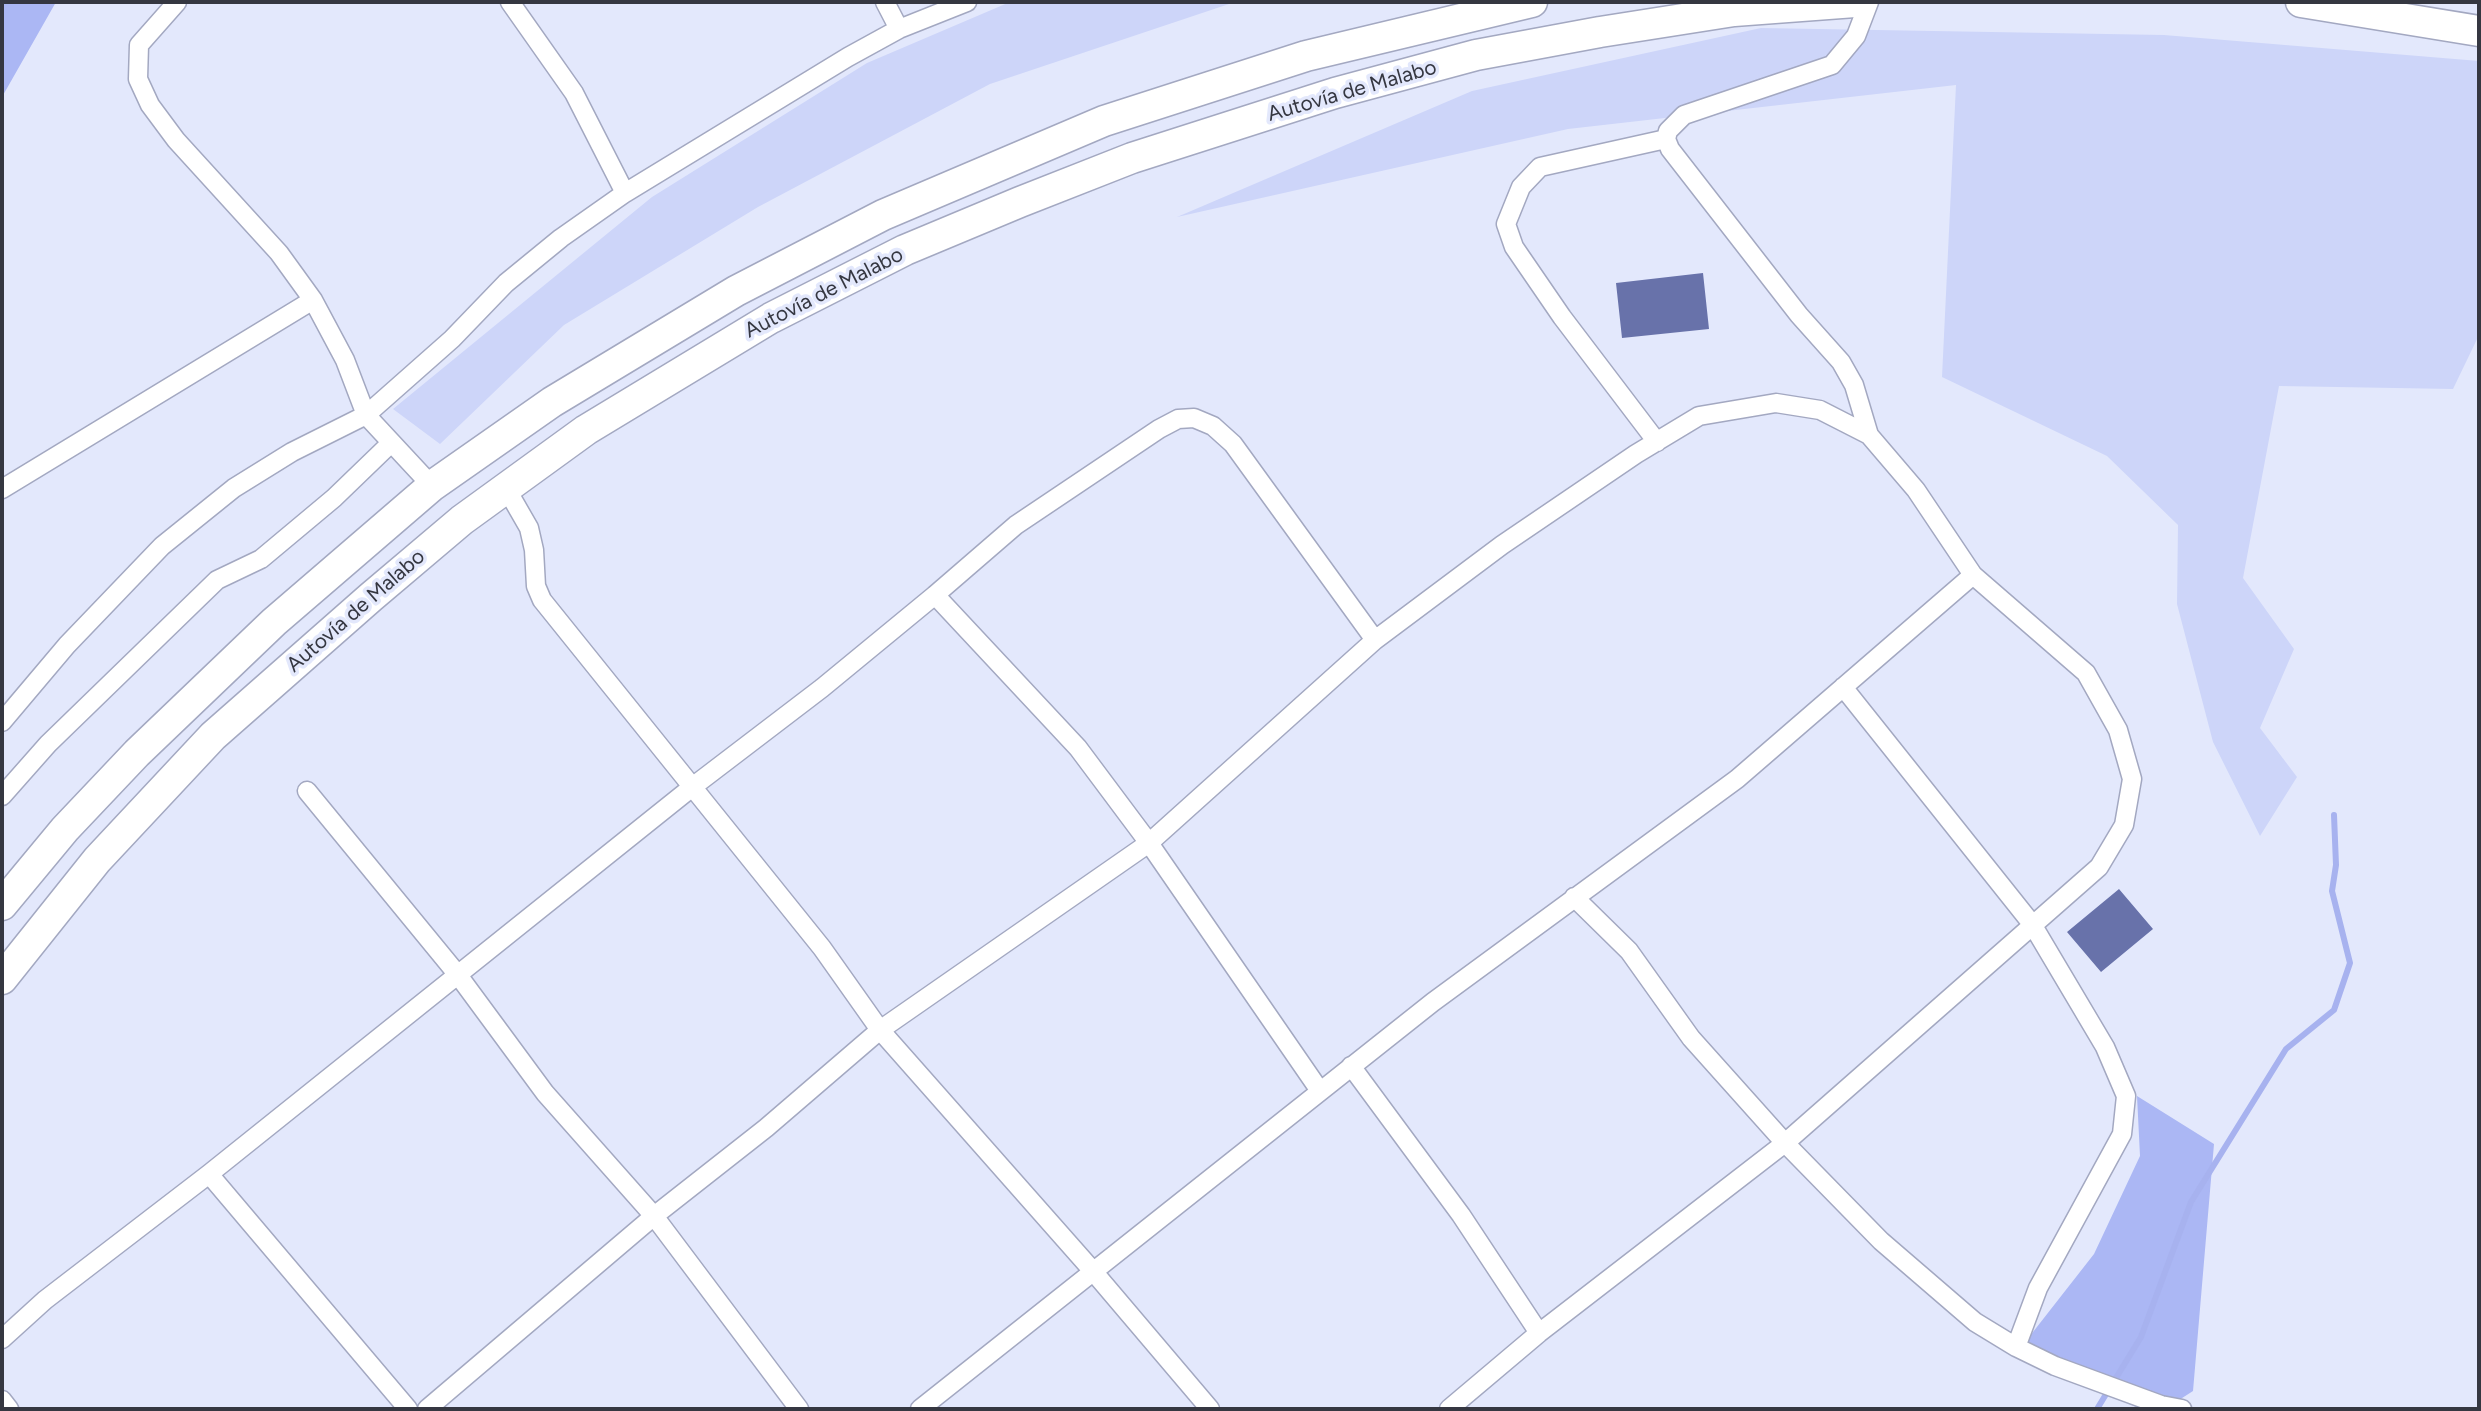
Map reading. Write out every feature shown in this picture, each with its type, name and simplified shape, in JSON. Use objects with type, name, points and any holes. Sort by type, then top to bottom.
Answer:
[{"type":"highway","name":"Autovía de Malabo","points":[[2,905],[65,829],[137,753],[274,622],[432,486],[552,402],[736,290],[895,209],[1104,121],[1293,60],[1532,2]]},
{"type":"highway","name":"Autovía de Malabo","points":[[2,979],[97,860],[213,736],[371,597],[506,488],[586,430],[771,318],[905,250],[1132,158],[1335,93],[1476,55],[1734,11],[1855,2]]},
{"type":"highway","points":[[2301,2],[2479,31]]},
{"type":"street","points":[[177,2],[139,45],[138,79],[150,105],[176,140],[279,253],[313,300],[345,360],[366,415],[432,486]]},
{"type":"street","points":[[510,2],[574,93],[625,193]]},
{"type":"street","points":[[885,2],[899,29]]},
{"type":"street","points":[[2,722],[67,645],[162,546],[234,488],[292,452],[366,415],[452,339],[506,283],[561,239],[625,193],[899,29],[967,2]]},
{"type":"street","points":[[1869,2],[1856,36],[1832,65],[1684,115],[1674,123],[1666,139],[1670,149],[1799,315],[1841,362],[1854,385],[1869,435]]},
{"type":"street","points":[[1657,442],[1562,317],[1514,247],[1506,224],[1521,187],[1540,167],[1666,139]]},
{"type":"street","points":[[2,489],[313,300]]},
{"type":"street","points":[[427,1409],[653,1216],[766,1128],[880,1030],[1149,843],[1375,640],[1502,545],[1699,416],[1776,403],[1820,410],[1869,435],[1916,490],[1973,575],[2086,673],[2118,730],[2132,779],[2124,825],[2099,867],[1784,1143],[1539,1333],[1449,1409]]},
{"type":"street","points":[[2,1339],[45,1300],[209,1174],[691,788],[822,688],[1016,525],[1178,419],[1194,418],[1213,426],[1233,444],[1375,640]]},
{"type":"street","points":[[2,796],[48,744],[217,580],[261,559],[334,498],[391,443]]},
{"type":"street","points":[[506,488],[529,528],[534,550],[536,586],[542,600],[822,948],[880,1030],[1093,1270],[1210,1409]]},
{"type":"street","points":[[920,1409],[1351,1066],[1574,897],[1737,779],[1973,575]]},
{"type":"street","points":[[935,595],[1053,718],[1149,843],[1320,1091]]},
{"type":"street","points":[[1843,687],[2032,924],[2105,1047],[2126,1096],[2122,1134],[2038,1288],[2016,1347]]},
{"type":"street","points":[[307,791],[458,975],[545,1093],[653,1216],[799,1409]]},
{"type":"street","points":[[1574,897],[1629,951],[1691,1038],[1784,1143],[1881,1241],[1975,1322],[2016,1347],[2056,1366],[2161,1405],[2182,1409]]},
{"type":"street","points":[[1351,1066],[1461,1215],[1539,1333]]},
{"type":"street","points":[[209,1174],[408,1409]]},
{"type":"street","points":[[2,1400],[9,1409]]},
{"type":"shaded area","points":[[2,2],[56,2],[2,97]]},
{"type":"shaded area","points":[[1010,2],[1235,2],[990,84],[758,207],[564,325],[440,444],[393,409],[652,197],[867,63]]},
{"type":"shaded area","points":[[1761,28],[2164,35],[2479,61],[2479,335],[2453,389],[2279,386],[2243,578],[2294,649],[2260,728],[2297,777],[2260,836],[2213,742],[2177,604],[2178,525],[2107,456],[1942,377],[1956,85],[1568,129],[1177,217],[1472,91]]},
{"type":"shaded area","points":[[2137,1096],[2214,1144],[2193,1391],[2165,1409],[2141,1409],[2015,1355],[2094,1254],[2140,1156]]},
{"type":"building","points":[[1703,273],[1709,329],[1622,338],[1616,283]]},
{"type":"building","points":[[2119,889],[2153,929],[2101,972],[2067,932]]},
{"type":"waterway","points":[[2097,1409],[2141,1337],[2191,1202],[2286,1049],[2334,1010],[2350,963],[2332,891],[2336,865],[2334,815]]}]
